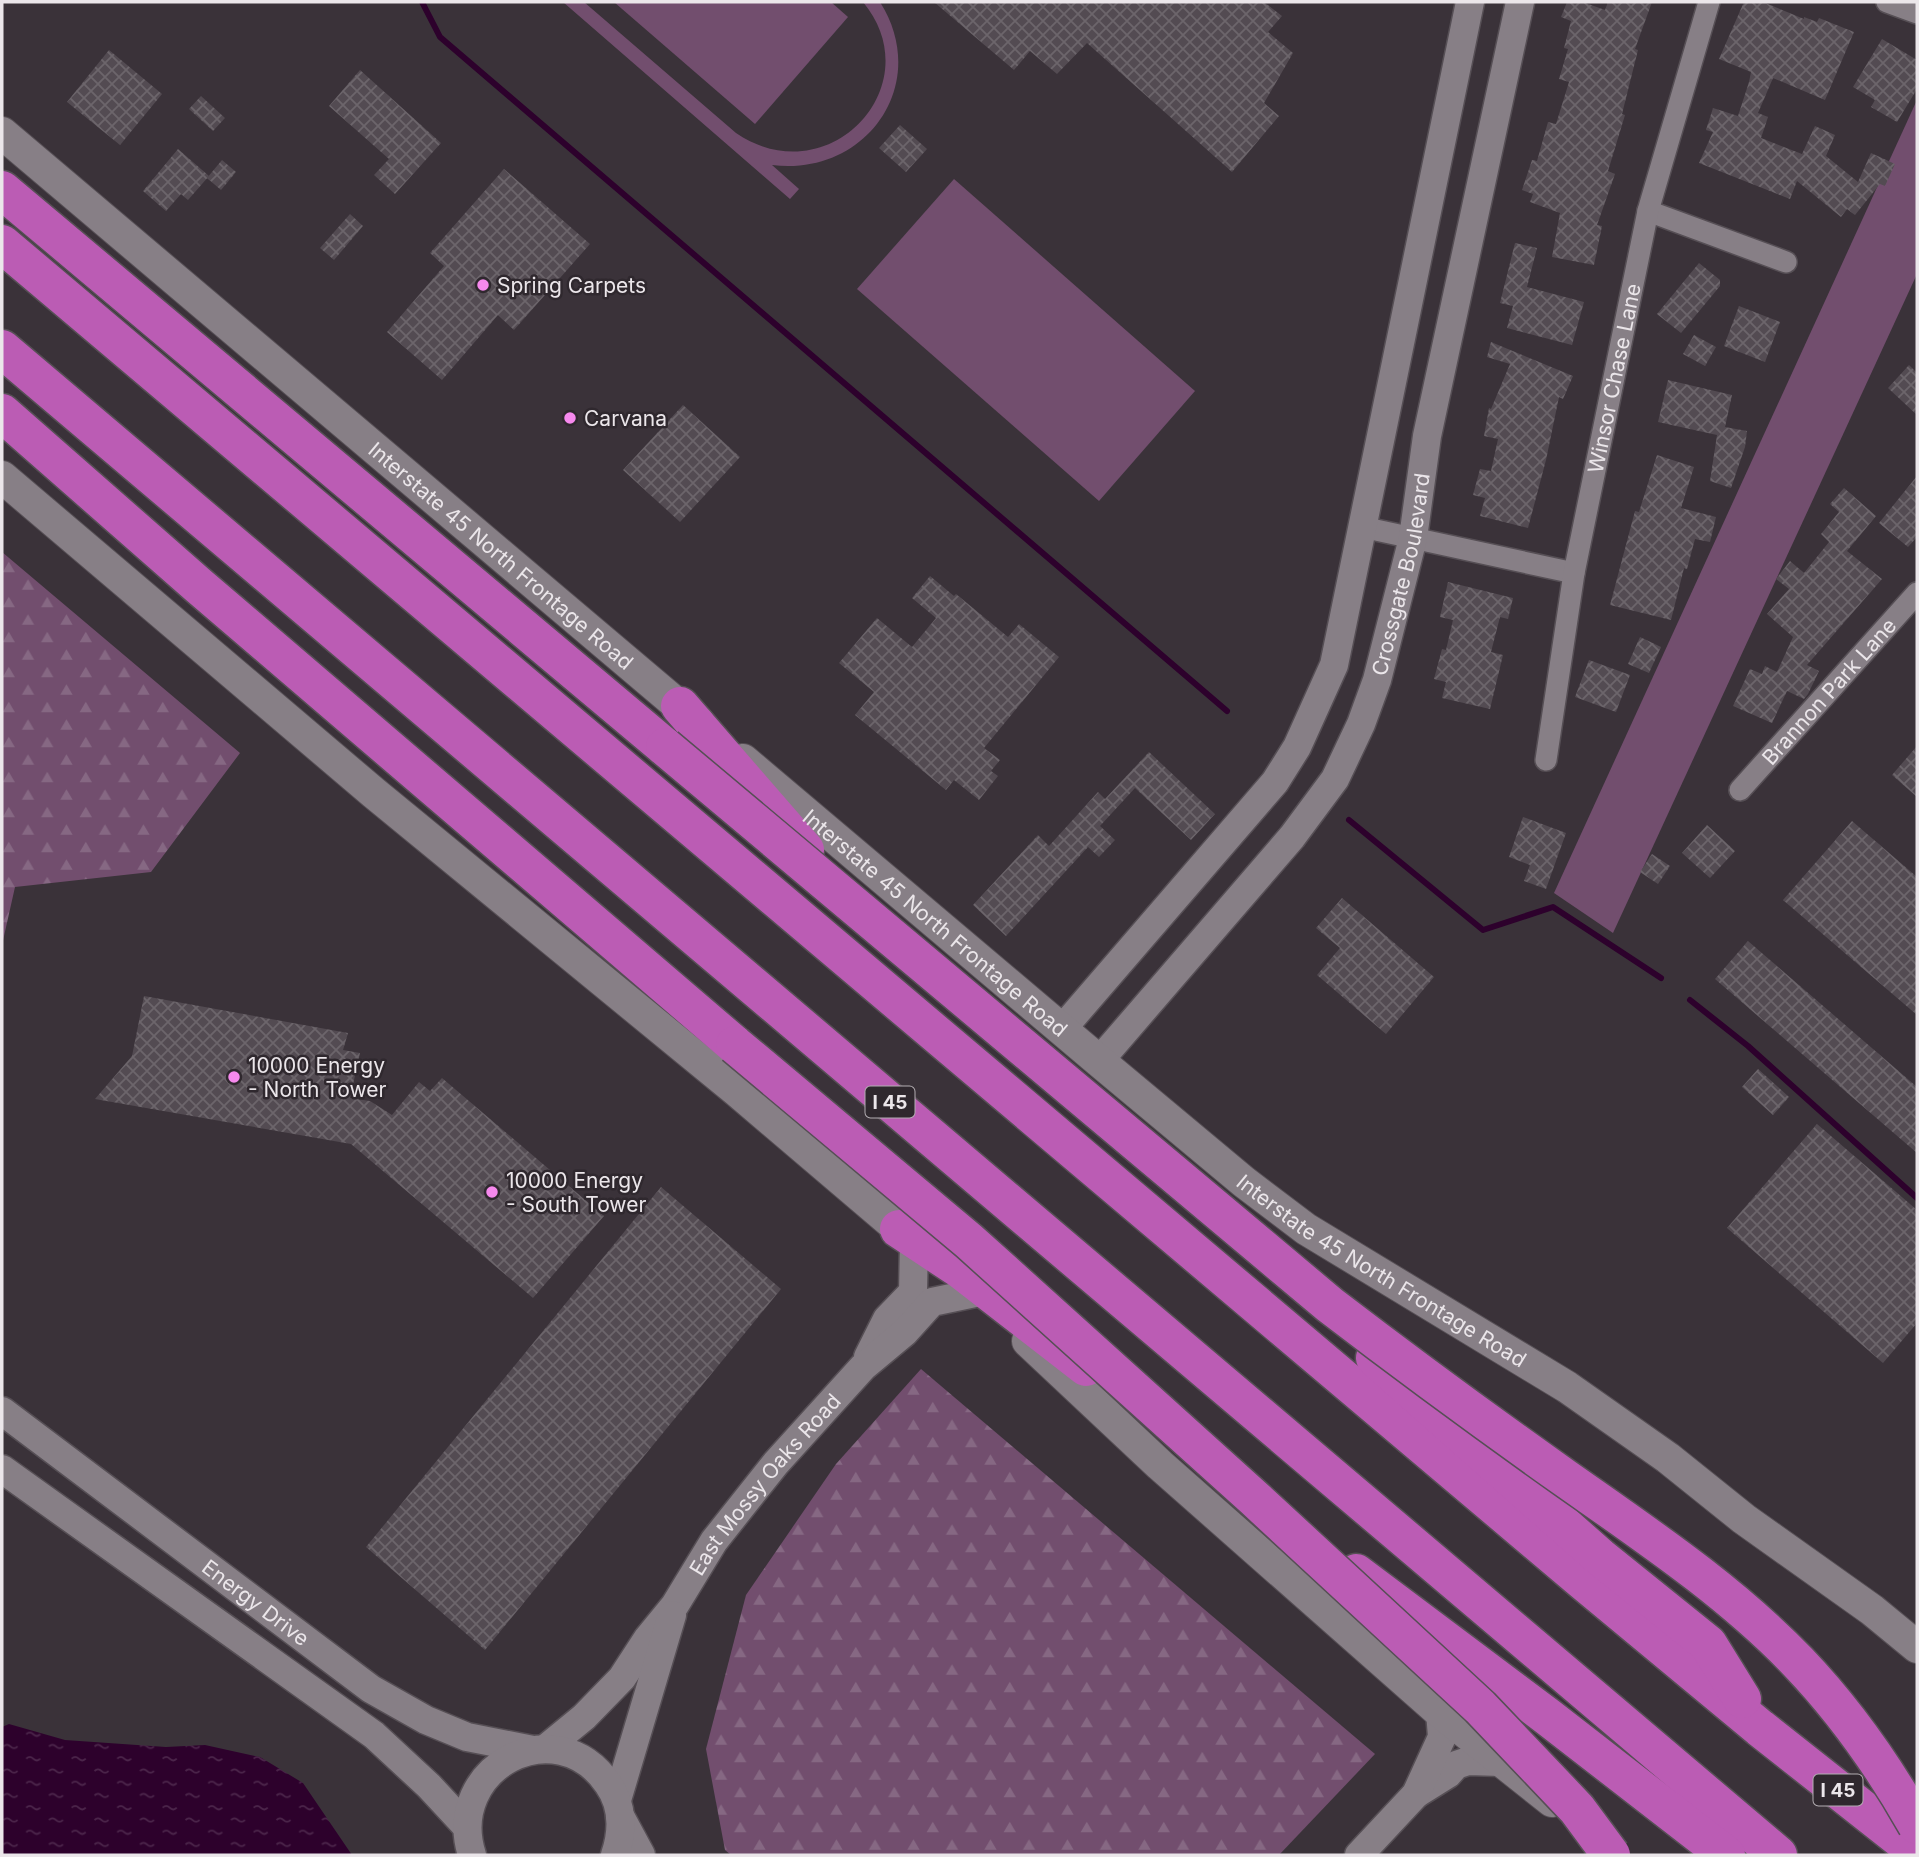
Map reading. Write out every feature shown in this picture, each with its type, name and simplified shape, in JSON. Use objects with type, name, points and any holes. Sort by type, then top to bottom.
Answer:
[{"type":"highway","points":[[2,190],[1330,1305],[1399,1358],[1673,1554],[1754,1620],[1798,1663],[1847,1718],[1917,1825]]},
{"type":"highway","name":"I 45","points":[[2,244],[1583,1581],[1760,1728],[1917,1853]]},
{"type":"highway","name":"I 45","points":[[2,349],[1778,1855]]},
{"type":"highway","points":[[2,413],[199,586],[735,1045],[969,1241],[1254,1498],[1480,1707],[1577,1810],[1611,1855]]},
{"type":"highway","points":[[680,706],[819,865],[1600,1557],[1708,1644],[1760,1728]]},
{"type":"highway","points":[[906,1236],[961,1270],[1726,1855]]},
{"type":"main road","name":"Interstate 45 North Frontage Road","points":[[2,133],[1244,1182],[1306,1229],[1567,1387],[1668,1458],[1744,1519],[1872,1610],[1917,1647]]},
{"type":"main road","points":[[2,477],[364,784],[737,1091],[975,1293],[1160,1465],[1440,1712],[1624,1855]]},
{"type":"street","points":[[1062,1029],[1269,789],[1297,747],[1334,665],[1470,2]]},
{"type":"street","name":"Crossgate Boulevard","points":[[1099,1060],[1292,837],[1335,779],[1361,724],[1377,680],[1413,538],[1427,436],[1520,2]]},
{"type":"street","name":"Winsor Chase Lane","points":[[1546,760],[1574,573],[1647,211],[1709,2]]},
{"type":"street","points":[[1887,2],[1917,13]]},
{"type":"street","points":[[1647,211],[1786,262]]},
{"type":"street","points":[[1421,243],[1465,255]]},
{"type":"street","points":[[1362,527],[1574,573]]},
{"type":"street","name":"Brannon Park Lane","points":[[1740,790],[1917,593]]},
{"type":"street","name":"East Mossy Oaks Road","points":[[863,1367],[887,1319],[913,1292],[906,1236]]},
{"type":"street","name":"East Mossy Oaks Road","points":[[469,1846],[468,1815],[475,1791],[490,1772],[510,1758],[539,1750],[584,1717],[622,1678],[648,1638],[675,1605],[714,1541],[776,1463],[863,1367],[905,1332],[932,1302],[975,1293]]},
{"type":"street","name":"Energy Drive","points":[[2,1411],[371,1689],[426,1720],[467,1737],[571,1754],[603,1777],[619,1808]]},
{"type":"street","name":"Energy Drive","points":[[2,1469],[374,1735],[429,1786],[469,1846]]},
{"type":"street","name":"East Mossy Oaks Road","points":[[615,1855],[621,1830],[619,1808],[651,1684],[665,1646],[675,1605]]},
{"type":"street","points":[[1416,1794],[1442,1737],[1440,1712]]},
{"type":"street","points":[[1359,1855],[1416,1794],[1448,1774],[1456,1765],[1468,1761],[1501,1762]]},
{"type":"street","points":[[619,1808],[641,1855]]},
{"type":"green space","points":[[563,2],[584,2],[736,133],[771,149],[805,151],[835,141],[860,122],[878,97],[885,66],[881,34],[863,2],[880,2],[894,33],[898,64],[893,93],[881,119],[861,140],[836,156],[806,165],[772,165],[799,189],[790,199]]},
{"type":"green space","points":[[614,2],[831,2],[848,17],[755,124]]},
{"type":"green space","points":[[1917,100],[1917,274],[1613,933],[1554,893]]},
{"type":"green space","points":[[954,179],[1195,391],[1099,501],[857,289]]},
{"type":"green space","points":[[2,552],[240,753],[151,872],[15,887],[2,945]]},
{"type":"green space","points":[[921,1369],[1375,1754],[1279,1855],[731,1855],[725,1850],[706,1749],[746,1595],[836,1464]]},
{"type":"water","points":[[9,1724],[65,1740],[166,1747],[205,1745],[260,1757],[303,1783],[352,1855],[2,1855],[2,1727]]},
{"type":"building","points":[[934,2],[1264,2],[1282,16],[1268,32],[1293,53],[1264,103],[1279,116],[1232,172],[1087,43],[1057,74],[1030,51],[1014,70]]},
{"type":"building","points":[[1567,2],[1583,2],[1605,10],[1608,2],[1652,2],[1635,49],[1638,50],[1622,114],[1625,115],[1608,171],[1615,174],[1597,225],[1602,226],[1594,265],[1552,257],[1560,213],[1530,202],[1533,194],[1522,190],[1532,160],[1537,161],[1548,122],[1556,124],[1569,82],[1559,79],[1568,49],[1564,48],[1571,21],[1561,17]]},
{"type":"building","points":[[1744,2],[1763,2],[1804,19],[1817,22],[1819,18],[1854,32],[1825,100],[1773,78],[1758,113],[1768,117],[1761,138],[1802,154],[1815,126],[1835,135],[1826,156],[1858,182],[1871,153],[1895,164],[1885,186],[1880,184],[1855,215],[1847,209],[1841,217],[1797,181],[1790,199],[1699,163],[1713,132],[1706,130],[1713,108],[1738,116],[1749,82],[1751,72],[1719,59]]},
{"type":"building","points":[[1882,39],[1917,60],[1917,89],[1897,122],[1871,107],[1875,100],[1853,87]]},
{"type":"building","points":[[109,50],[162,94],[120,145],[67,102]]},
{"type":"building","points":[[360,70],[441,143],[395,194],[374,175],[389,159],[329,106]]},
{"type":"building","points":[[201,96],[225,118],[213,131],[189,109]]},
{"type":"building","points":[[900,125],[927,149],[906,172],[879,148]]},
{"type":"building","points":[[178,149],[209,176],[188,200],[181,194],[166,211],[143,191]]},
{"type":"building","points":[[222,160],[236,172],[221,190],[207,178]]},
{"type":"building","points":[[504,169],[590,244],[514,330],[498,315],[442,380],[387,332],[444,266],[430,253]]},
{"type":"building","points":[[350,214],[363,226],[334,260],[320,248]]},
{"type":"building","points":[[1515,243],[1537,248],[1527,287],[1584,302],[1572,345],[1507,328],[1513,306],[1500,303]]},
{"type":"building","points":[[1699,263],[1720,280],[1720,286],[1681,333],[1657,314]]},
{"type":"building","points":[[1739,306],[1780,322],[1765,362],[1724,346]]},
{"type":"building","points":[[1694,335],[1716,347],[1705,366],[1683,354]]},
{"type":"building","points":[[1491,342],[1573,376],[1563,399],[1559,397],[1528,528],[1480,516],[1485,498],[1473,495],[1480,469],[1491,471],[1498,439],[1484,436],[1489,408],[1491,409],[1510,364],[1487,357]]},
{"type":"building","points":[[1909,365],[1917,373],[1917,415],[1888,388]]},
{"type":"building","points":[[1668,380],[1732,395],[1725,427],[1747,431],[1745,447],[1731,488],[1710,481],[1717,435],[1658,422]]},
{"type":"building","points":[[683,405],[740,457],[680,522],[623,470]]},
{"type":"building","points":[[1657,455],[1694,467],[1681,508],[1716,517],[1710,542],[1695,539],[1687,569],[1684,568],[1671,620],[1610,605],[1635,511],[1639,512]]},
{"type":"building","points":[[1917,476],[1917,537],[1908,547],[1879,523]]},
{"type":"building","points":[[1844,488],[1876,516],[1847,551],[1882,579],[1807,665],[1819,671],[1808,694],[1804,699],[1787,691],[1772,723],[1733,706],[1750,669],[1762,674],[1765,666],[1777,672],[1793,637],[1767,614],[1789,589],[1776,579],[1790,561],[1804,573],[1829,542],[1821,534],[1839,512],[1830,504]]},
{"type":"building","points":[[930,576],[1008,637],[1019,624],[1059,657],[984,748],[1000,760],[991,771],[998,776],[979,800],[954,780],[946,790],[855,715],[874,692],[839,663],[877,618],[912,647],[936,618],[912,598]]},
{"type":"building","points":[[1448,582],[1513,598],[1508,619],[1500,617],[1491,652],[1503,655],[1490,709],[1442,698],[1446,682],[1434,679],[1442,649],[1446,650],[1453,620],[1440,617]]},
{"type":"building","points":[[1640,637],[1661,647],[1649,673],[1628,664]]},
{"type":"building","points":[[1589,660],[1630,675],[1616,712],[1575,697]]},
{"type":"building","points":[[1917,746],[1917,797],[1892,775]]},
{"type":"building","points":[[1149,752],[1215,814],[1191,840],[1135,788],[1100,826],[1115,840],[1099,857],[1088,847],[1006,936],[973,905],[1038,835],[1049,846],[1098,792],[1105,799]]},
{"type":"building","points":[[1523,817],[1566,833],[1546,889],[1524,881],[1530,865],[1509,857]]},
{"type":"building","points":[[1852,821],[1917,877],[1917,1015],[1783,900]]},
{"type":"building","points":[[1707,825],[1735,851],[1710,878],[1682,853]]},
{"type":"building","points":[[1652,854],[1670,866],[1658,884],[1640,872]]},
{"type":"building","points":[[1342,898],[1434,977],[1386,1034],[1317,975],[1340,948],[1316,928]]},
{"type":"building","points":[[1748,941],[1917,1087],[1917,1153],[1715,979]]},
{"type":"building","points":[[144,996],[348,1033],[343,1050],[360,1053],[350,1098],[370,1101],[392,1115],[419,1082],[430,1091],[442,1078],[604,1216],[533,1298],[351,1144],[95,1099],[132,1056]]},
{"type":"building","points":[[1758,1069],[1789,1097],[1773,1115],[1742,1087]]},
{"type":"building","points":[[1817,1124],[1917,1210],[1917,1323],[1883,1363],[1727,1228]]},
{"type":"building","points":[[661,1187],[781,1289],[485,1650],[366,1547]]},
{"type":"waterway","points":[[422,2],[440,37],[1227,711]]},
{"type":"waterway","points":[[1349,820],[1483,930],[1553,907],[1661,978]]},
{"type":"waterway","points":[[1690,1000],[1748,1046],[1917,1198]]},
{"type":"place","name":"Spring Carpets","points":[[483,285]]},
{"type":"place","name":"Carvana","points":[[570,418]]},
{"type":"place","name":"10000 Energy - North Tower","points":[[234,1077]]},
{"type":"place","name":"10000 Energy - South Tower","points":[[492,1192]]}]
